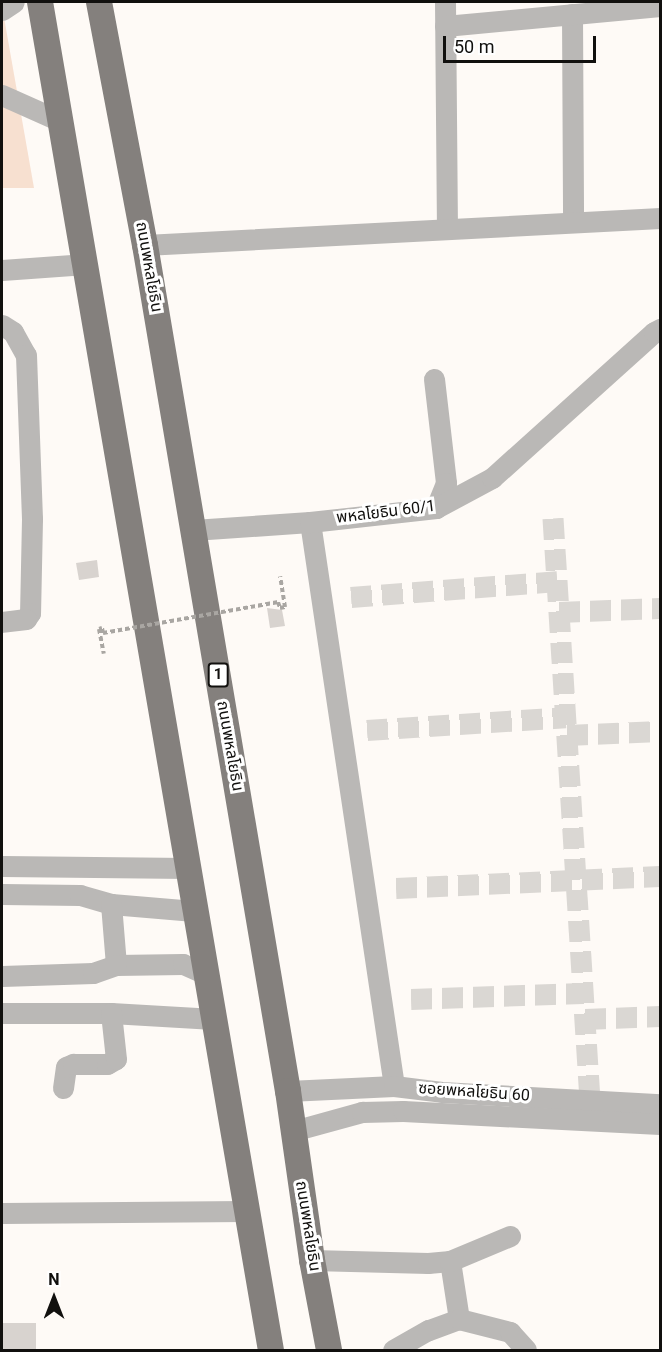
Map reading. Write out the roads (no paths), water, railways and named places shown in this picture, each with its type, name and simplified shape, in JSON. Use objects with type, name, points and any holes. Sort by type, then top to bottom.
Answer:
[{"type":"main road","points":[[40,2],[270,1350]]},
{"type":"main road","name":"ถนนพหลโยธิน","points":[[99,2],[145,245],[288,1091],[312,1260],[329,1350]]},
{"type":"street","points":[[2,10],[14,2]]},
{"type":"street","points":[[445,2],[447,229]]},
{"type":"street","points":[[445,26],[660,6]]},
{"type":"street","points":[[572,14],[573,222]]},
{"type":"street","points":[[2,95],[60,121]]},
{"type":"street","points":[[145,245],[660,218]]},
{"type":"street","points":[[2,270],[86,264]]},
{"type":"street","points":[[2,326],[13,332],[26,355],[32,519],[30,613],[26,620],[2,622]]},
{"type":"street","name":"พหลโยธิน 60/1","points":[[193,530],[310,522],[436,508],[492,478],[660,329]]},
{"type":"street","points":[[434,379],[446,483],[436,508]]},
{"type":"street","points":[[310,522],[394,1086]]},
{"type":"street","points":[[2,866],[187,868]]},
{"type":"street","points":[[2,894],[80,895],[111,904],[194,911]]},
{"type":"street","points":[[111,904],[116,965]]},
{"type":"street","points":[[2,976],[84,974],[116,965],[183,964],[205,974]]},
{"type":"street","points":[[2,1012],[111,1013],[214,1018]]},
{"type":"street","points":[[63,1088],[66,1067],[73,1064],[107,1064],[116,1059],[111,1013]]},
{"type":"street","name":"ซอยพหลโยธิน 60","points":[[288,1091],[394,1086],[442,1092],[660,1104]]},
{"type":"street","name":"ซอยพหลโยธิน 60","points":[[293,1131],[362,1112],[403,1111],[660,1124]]},
{"type":"street","points":[[2,1213],[245,1210]]},
{"type":"street","points":[[312,1260],[428,1263],[450,1261],[510,1236]]},
{"type":"street","points":[[450,1261],[459,1319]]},
{"type":"street","points":[[393,1350],[428,1330],[459,1319],[510,1332],[526,1350]]},
{"type":"tunnel","points":[[553,518],[590,1100]]},
{"type":"tunnel","points":[[351,597],[557,581]]},
{"type":"tunnel","points":[[559,612],[660,608]]},
{"type":"tunnel","points":[[367,730],[566,717]]},
{"type":"tunnel","points":[[567,735],[660,731]]},
{"type":"tunnel","points":[[396,888],[660,876]]},
{"type":"tunnel","points":[[411,999],[583,993]]},
{"type":"tunnel","points":[[585,1019],[660,1016]]}]
